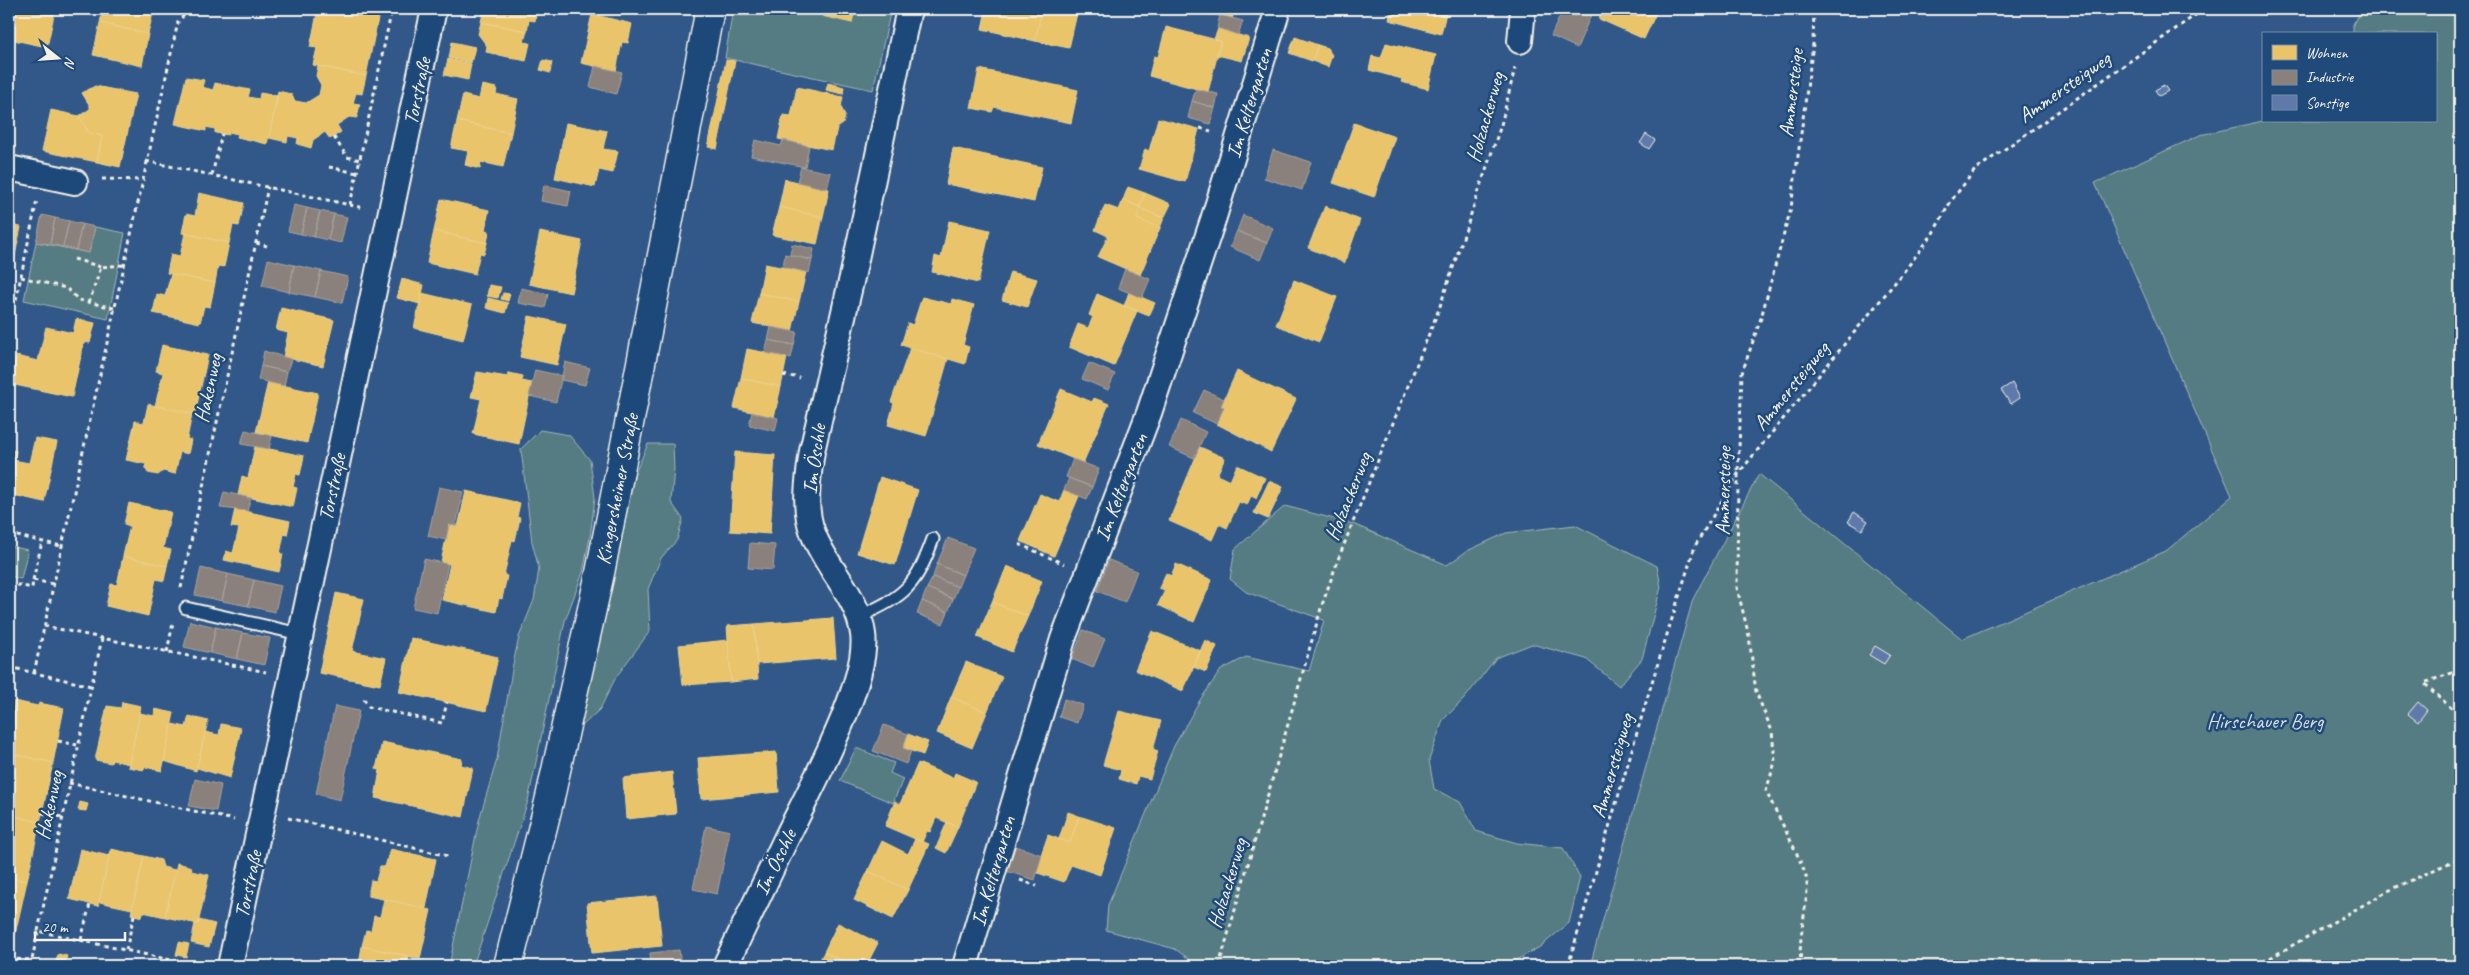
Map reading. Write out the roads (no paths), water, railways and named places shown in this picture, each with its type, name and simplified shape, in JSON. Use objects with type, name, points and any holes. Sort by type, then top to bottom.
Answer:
[{"type":"main road","name":"Kingersheimer Straße","points":[[508,966],[547,811],[600,572],[710,9]]},
{"type":"street","name":"Torstraße","points":[[230,966],[434,9]]},
{"type":"street","name":"Im Öschle","points":[[725,966],[823,762],[854,689],[863,655],[864,636],[860,616],[821,552],[812,532],[808,508],[808,481],[812,451],[853,273],[909,9]]},
{"type":"street","name":"Im Keltergarten","points":[[965,966],[1063,639],[1149,413],[1213,220],[1278,9]]},
{"type":"street","points":[[1520,42],[1523,9]]},
{"type":"street","points":[[9,168],[75,182]]},
{"type":"lane","points":[[860,616],[887,604],[906,590],[922,570],[933,539]]},
{"type":"lane","points":[[186,608],[300,634]]},
{"type":"park label","name":"Hirschauer Berg","points":[[2265,721]]}]
